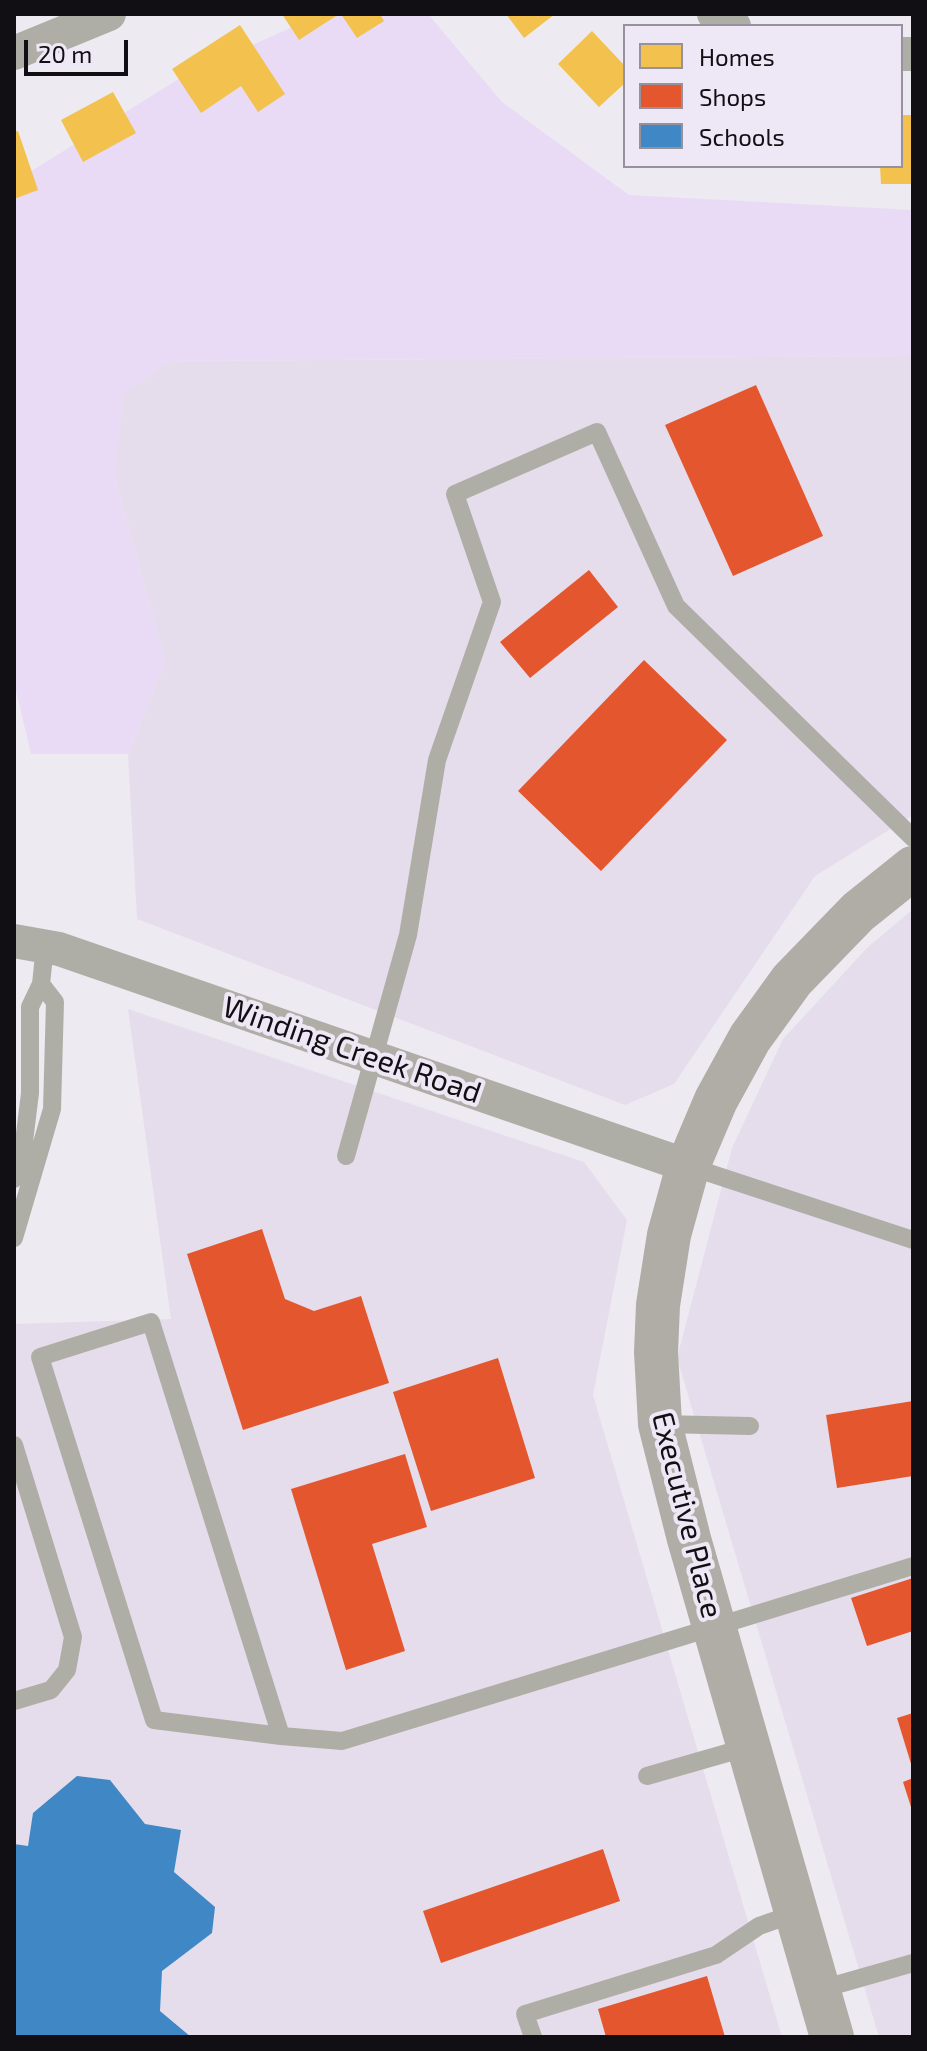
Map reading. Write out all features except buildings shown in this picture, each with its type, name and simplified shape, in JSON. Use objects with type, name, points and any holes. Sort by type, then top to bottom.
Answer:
[{"type":"street","points":[[14,53],[109,14]]},
{"type":"street","name":"Executive Place","points":[[832,2037],[714,1626],[660,1424],[656,1352],[658,1305],[669,1235],[688,1166],[716,1100],[750,1038],[792,980],[858,912],[913,868]]},
{"type":"street","name":"Winding Creek Road","points":[[29,943],[688,1166]]},
{"type":"lane","points":[[346,1156],[376,1058],[408,935],[437,760],[492,602],[455,494],[597,432],[676,606],[913,838]]},
{"type":"lane","points":[[14,1238],[52,1109],[55,1002],[41,984],[29,943]]},
{"type":"lane","points":[[14,1179],[22,1158],[30,1093],[30,1007],[41,984]]},
{"type":"lane","points":[[688,1166],[913,1240]]},
{"type":"lane","points":[[281,1736],[151,1322],[40,1357],[154,1720],[281,1736],[342,1741],[913,1566]]},
{"type":"lane","points":[[660,1424],[750,1426]]},
{"type":"lane","points":[[14,1445],[73,1637],[67,1670],[51,1690],[14,1701]]},
{"type":"lane","points":[[647,1776],[748,1747]]},
{"type":"lane","points":[[533,2037],[525,2014],[716,1955],[759,1926],[796,1913]]},
{"type":"lane","points":[[818,1990],[913,1963]]},
{"type":"shaded area","points":[[322,14],[428,14],[502,102],[629,195],[913,210],[913,356],[169,361],[123,394],[115,478],[165,661],[128,754],[31,754],[14,682],[14,182],[185,75]]},
{"type":"shaded area","points":[[913,356],[913,815],[815,876],[674,1084],[625,1105],[137,919],[128,754],[165,661],[115,478],[122,394],[169,361]]},
{"type":"shaded area","points":[[913,909],[913,2037],[879,2037],[677,1358],[732,1148],[783,1039],[867,948]]},
{"type":"shaded area","points":[[128,1009],[584,1162],[627,1220],[593,1395],[782,2037],[14,2037],[14,1324],[171,1319]]}]
